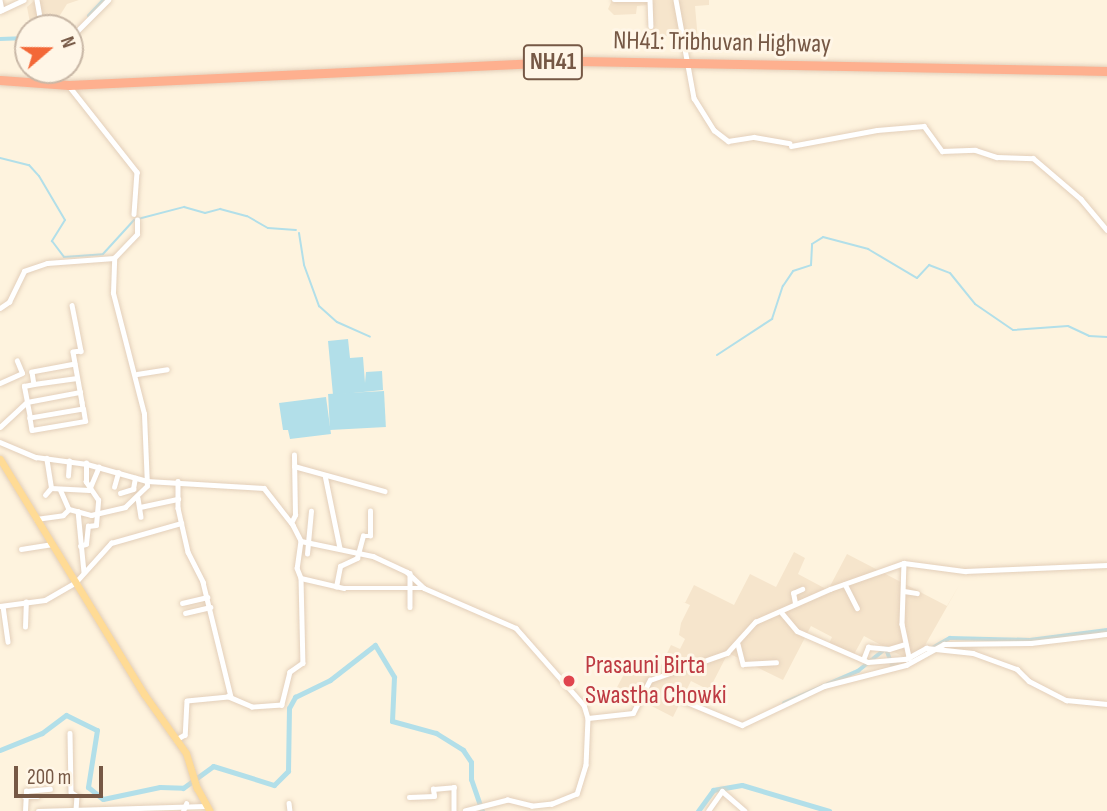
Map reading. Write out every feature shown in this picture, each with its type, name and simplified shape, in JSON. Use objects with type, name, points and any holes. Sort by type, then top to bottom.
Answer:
[{"type":"highway","name":"NH41: Tribhuvan Highway","points":[[0,80],[65,85],[580,61],[1107,71]]},
{"type":"main road","points":[[0,459],[191,765],[197,788],[208,809]]},
{"type":"street","points":[[0,0],[1,11],[23,0]]},
{"type":"street","points":[[84,24],[108,0]]},
{"type":"street","points":[[614,0],[650,0],[651,26]]},
{"type":"street","points":[[676,0],[679,32],[690,63],[698,106],[723,138],[763,137],[790,145],[877,130],[924,126],[942,151],[975,150],[997,157],[1033,158],[1081,199],[1107,230]]},
{"type":"street","points":[[65,85],[136,172],[134,214]]},
{"type":"street","points":[[0,307],[9,302],[24,271],[47,263],[114,258],[137,234],[137,220]]},
{"type":"street","points":[[114,258],[113,293],[137,374],[147,481],[138,498],[125,507]]},
{"type":"street","points":[[72,305],[81,351],[73,352],[78,377],[85,421],[32,430],[24,386],[78,377]]},
{"type":"street","points":[[0,383],[22,373],[17,362]]},
{"type":"street","points":[[34,384],[32,372],[75,365]]},
{"type":"street","points":[[137,374],[167,369]]},
{"type":"street","points":[[0,426],[27,402],[80,393]]},
{"type":"street","points":[[30,418],[83,409]]},
{"type":"street","points":[[0,442],[46,458],[86,464],[147,481],[264,488],[291,523],[301,541],[297,568],[301,578],[303,663],[290,672],[282,705],[252,708],[231,698],[187,701],[185,735],[175,741]]},
{"type":"street","points":[[291,523],[295,515],[293,456]]},
{"type":"street","points":[[46,458],[51,488]]},
{"type":"street","points":[[68,476],[69,461]]},
{"type":"street","points":[[80,546],[86,544],[98,500],[92,487],[86,482],[86,464]]},
{"type":"street","points":[[294,466],[385,491]]},
{"type":"street","points":[[51,488],[83,492],[92,487],[99,467]]},
{"type":"street","points":[[114,487],[118,473]]},
{"type":"street","points":[[325,475],[340,548]]},
{"type":"street","points":[[120,494],[133,489],[135,478]]},
{"type":"street","points":[[178,481],[177,499],[181,523],[193,569],[207,597],[231,698]]},
{"type":"street","points":[[44,495],[51,488]]},
{"type":"street","points":[[60,489],[69,509],[96,514],[125,507],[141,508],[177,499]]},
{"type":"street","points":[[138,498],[141,517]]},
{"type":"street","points":[[36,519],[63,515],[69,509]]},
{"type":"street","points":[[307,554],[312,511]]},
{"type":"street","points":[[336,587],[340,566],[359,553],[362,536],[370,536],[370,511]]},
{"type":"street","points":[[78,512],[83,572]]},
{"type":"street","points":[[8,642],[1,606],[45,600],[75,583],[111,543],[181,523]]},
{"type":"street","points":[[301,541],[359,553],[410,573],[424,588]]},
{"type":"street","points":[[21,550],[51,544]]},
{"type":"street","points":[[588,718],[633,713],[650,680],[720,657],[738,644],[755,622],[782,613],[795,603],[904,563],[1016,571],[1107,565]]},
{"type":"street","points":[[904,563],[905,644],[909,658]]},
{"type":"street","points":[[410,573],[410,607]]},
{"type":"street","points":[[301,578],[336,587],[424,588],[523,633],[584,705],[588,718],[586,765],[577,794],[532,806],[500,801],[468,810]]},
{"type":"street","points":[[845,584],[857,608]]},
{"type":"street","points":[[795,603],[793,593],[802,589]]},
{"type":"street","points":[[904,591],[917,593]]},
{"type":"street","points":[[182,603],[207,597]]},
{"type":"street","points":[[25,627],[26,602]]},
{"type":"street","points":[[185,613],[209,607]]},
{"type":"street","points":[[782,613],[797,631],[863,660],[909,658],[926,648],[973,653],[1017,669],[1028,681],[1066,700],[1107,704]]},
{"type":"street","points":[[670,695],[742,725],[824,686],[906,665],[933,649],[956,641],[1031,643],[1107,634]]},
{"type":"street","points":[[738,644],[743,664],[776,662]]},
{"type":"street","points":[[863,660],[868,647],[887,649],[905,644]]},
{"type":"street","points":[[70,733],[71,792],[77,796],[76,810]]},
{"type":"street","points":[[409,797],[434,796],[433,789],[454,787],[454,811]]},
{"type":"street","points":[[25,811],[24,797],[27,790],[50,789]]},
{"type":"street","points":[[708,811],[722,791],[746,811]]},
{"type":"street","points":[[24,797],[37,797]]},
{"type":"street","points":[[289,803],[290,811]]},
{"type":"street","points":[[38,811],[91,811],[186,804],[208,809]]},
{"type":"street","points":[[183,811],[186,804]]},
{"type":"shaded area","points":[[35,0],[79,0],[67,4],[61,14],[28,14],[27,7]]},
{"type":"shaded area","points":[[612,0],[709,0],[709,5],[695,6],[699,52],[691,53],[681,36],[659,36],[650,29],[647,5],[637,6],[636,14],[614,15],[608,9]]},
{"type":"shaded area","points":[[794,552],[805,558],[798,574],[828,590],[847,554],[947,606],[961,582],[915,663],[864,636],[852,658],[828,646],[832,637],[811,626],[783,680],[728,653],[709,690],[691,681],[673,717],[636,698],[633,702],[616,689],[630,663],[656,676],[671,645],[680,649],[685,639],[679,635],[681,623],[690,605],[685,603],[694,585],[734,605],[750,574],[776,587]]},
{"type":"water","points":[[348,339],[350,358],[363,357],[365,383],[366,372],[382,371],[383,390],[333,395],[328,341]]},
{"type":"water","points":[[384,391],[386,427],[330,430],[328,394]]},
{"type":"water","points":[[326,397],[331,434],[290,439],[288,430],[283,430],[279,403]]},
{"type":"waterway","points":[[89,16],[104,0]]},
{"type":"waterway","points":[[0,39],[14,38]]},
{"type":"waterway","points":[[0,158],[29,165],[39,176],[65,220],[52,241],[64,257],[103,254],[134,220],[184,207],[205,213],[220,209],[247,216],[268,228],[296,230]]},
{"type":"waterway","points":[[299,233],[304,265],[319,306],[337,322],[370,337]]},
{"type":"waterway","points":[[717,355],[772,319],[783,286],[793,271],[811,265],[812,244],[823,237],[868,249],[917,278],[929,265],[950,273],[975,304],[1013,330],[1068,326],[1089,336],[1107,337]]},
{"type":"waterway","points":[[929,650],[950,638],[1030,640],[1107,630]]},
{"type":"waterway","points":[[0,750],[42,733],[66,715],[97,730],[88,787],[103,799],[160,787],[183,788],[213,766],[274,785],[288,771],[289,708],[295,697],[330,680],[375,645],[394,677],[392,721],[436,733],[463,750],[471,762],[471,779],[482,811]]},
{"type":"waterway","points":[[784,703],[858,671],[886,648],[892,664],[917,658]]},
{"type":"waterway","points":[[698,811],[713,790],[742,785],[829,811]]},
{"type":"place","name":"Prasauni Birta Swastha Chowki","points":[[569,681]]}]
